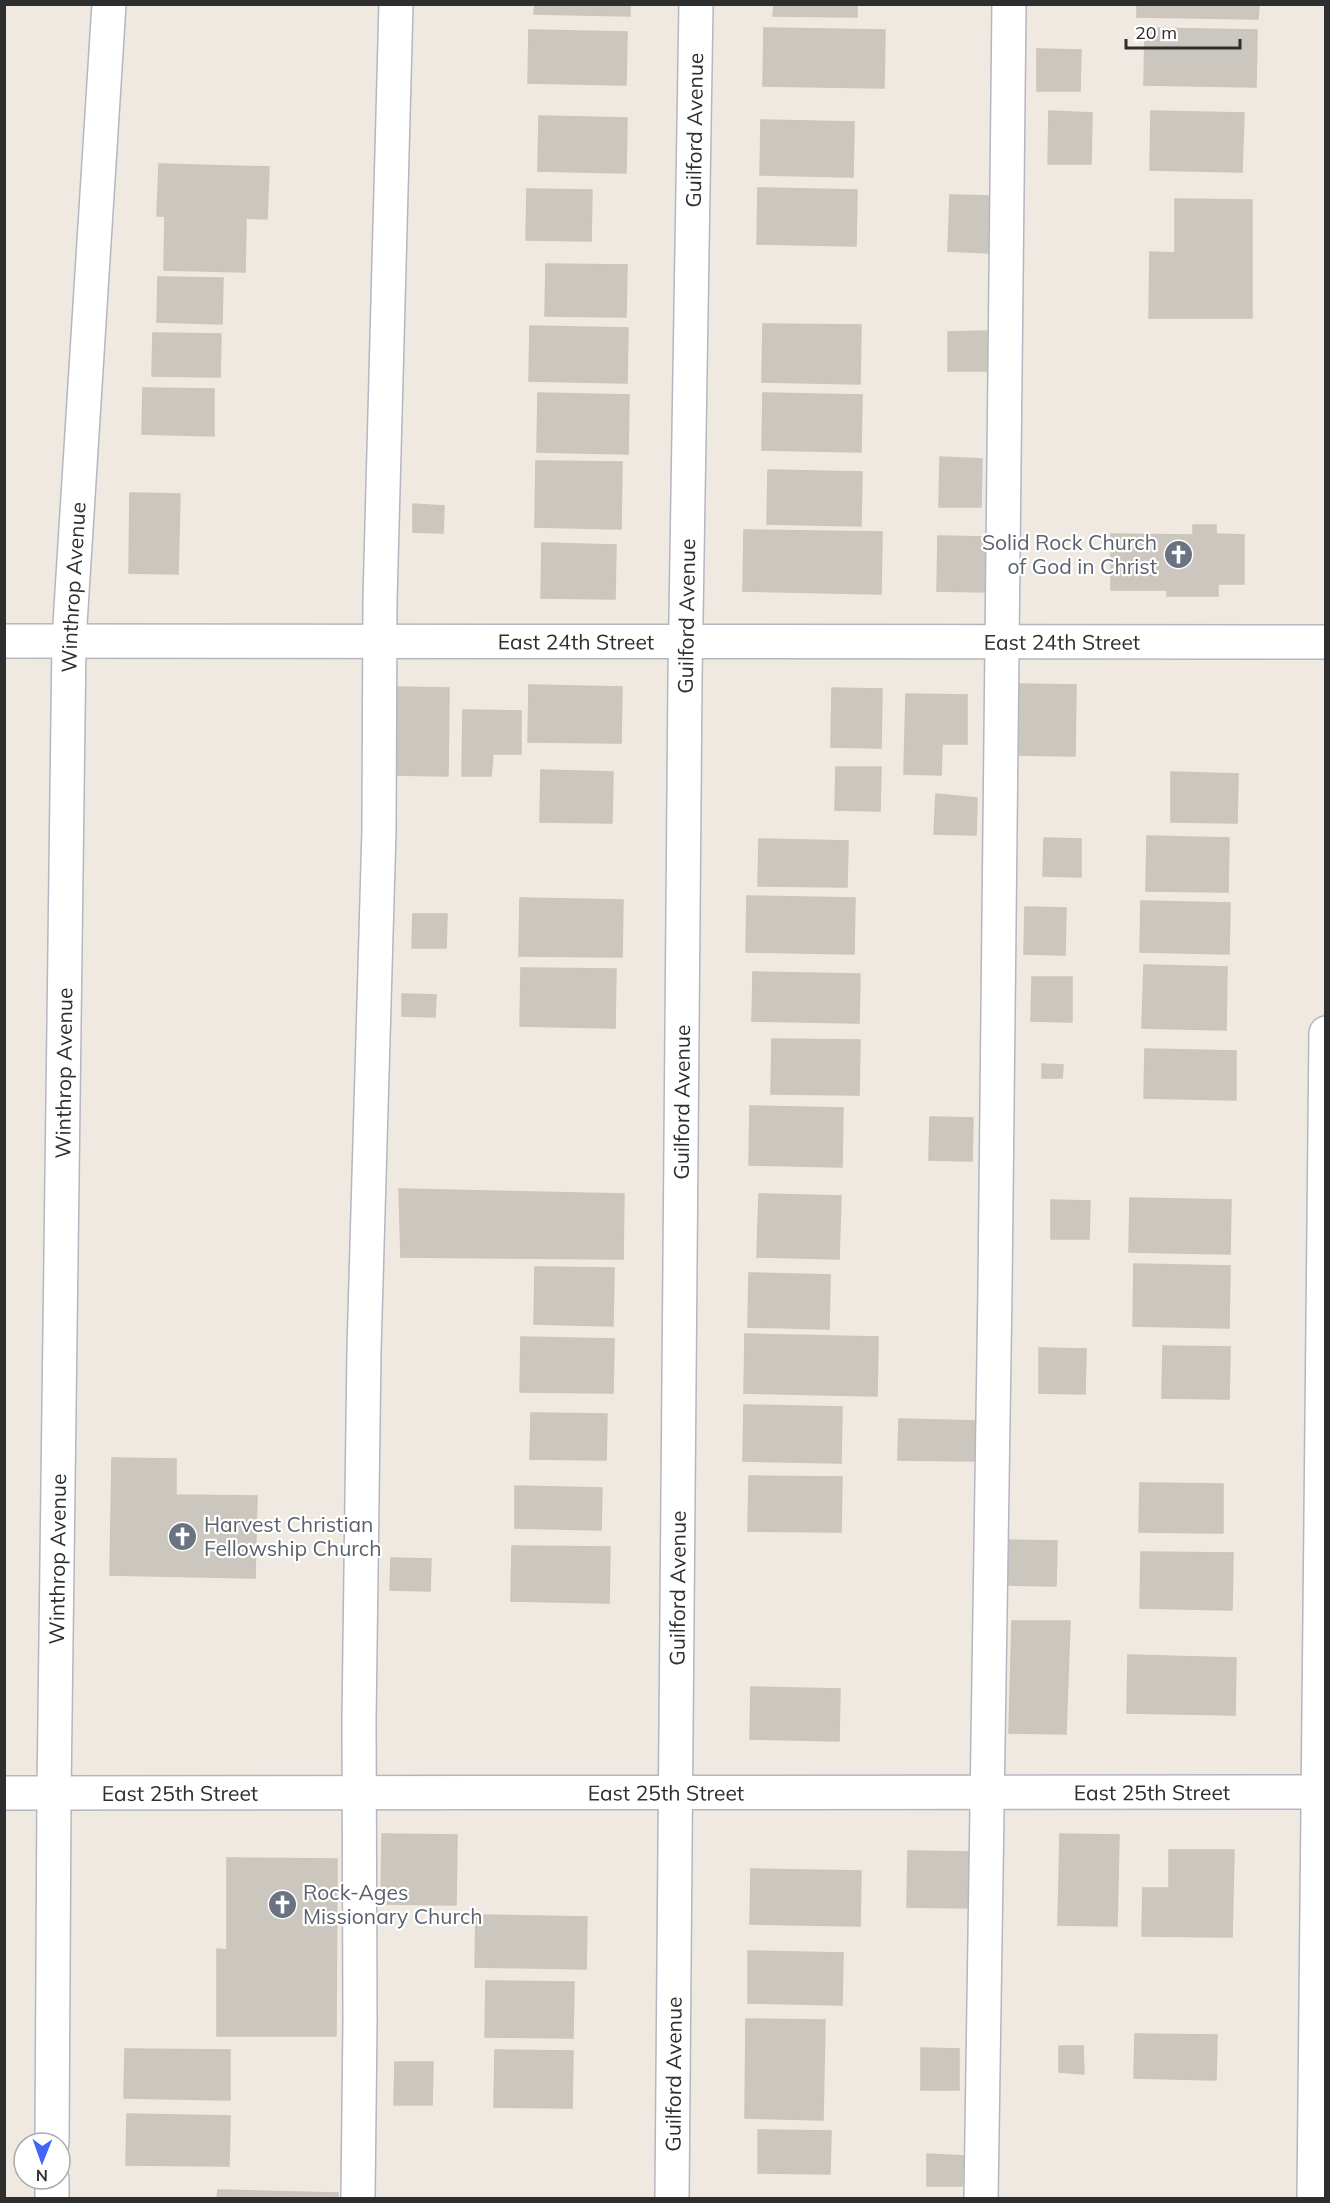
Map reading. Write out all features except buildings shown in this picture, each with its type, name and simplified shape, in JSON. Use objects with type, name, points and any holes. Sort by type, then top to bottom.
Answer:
[{"type":"street","name":"Winthrop Avenue","points":[[52,2131],[54,1793],[69,640],[109,4]]},
{"type":"street","points":[[358,2199],[364,1350],[379,830],[380,641],[396,4]]},
{"type":"street","name":"Guilford Avenue","points":[[672,2199],[686,641],[696,4]]},
{"type":"street","points":[[981,2199],[1009,4]]},
{"type":"street","name":"East 24th Street","points":[[4,641],[1326,642]]},
{"type":"street","points":[[1314,2199],[1322,1792],[1326,1033]]},
{"type":"street","name":"East 25th Street","points":[[4,1793],[1322,1792]]},
{"type":"place","name":"Solid Rock Church of God in Christ","points":[[1178,554]]},
{"type":"place","name":"Harvest Christian Fellowship Church","points":[[183,1536]]},
{"type":"place","name":"Rock-Ages Missionary Church","points":[[282,1904]]}]
